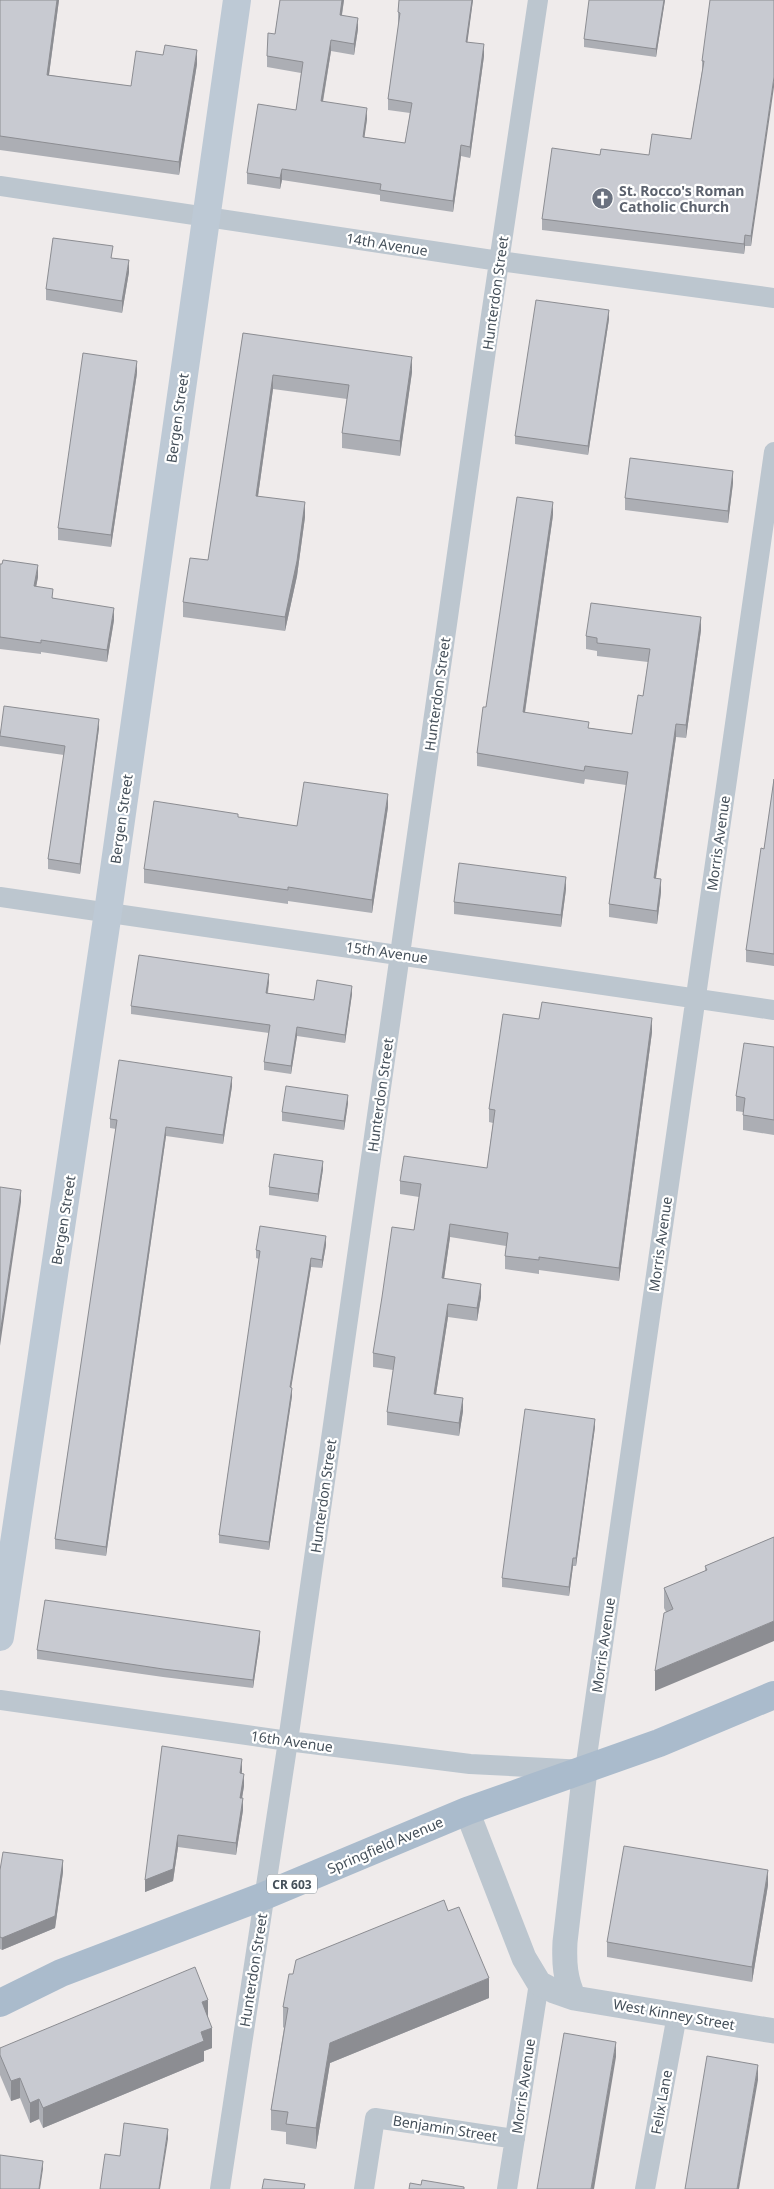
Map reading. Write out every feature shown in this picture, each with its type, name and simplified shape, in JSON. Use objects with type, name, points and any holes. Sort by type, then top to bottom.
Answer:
[{"type":"main road","name":"Bergen Street","points":[[0,1637],[108,912],[237,0]]},
{"type":"main road","name":"Springfield Avenue","points":[[0,2003],[61,1973],[264,1896],[467,1811],[659,1743],[774,1695]]},
{"type":"street","name":"Hunterdon Street","points":[[220,2189],[288,1741],[499,261],[538,0]]},
{"type":"street","name":"14th Avenue","points":[[0,186],[499,261],[774,298]]},
{"type":"street","name":"Morris Avenue","points":[[574,1998],[566,1974],[565,1942],[585,1770],[774,452]]},
{"type":"street","name":"15th Avenue","points":[[0,897],[774,1010]]},
{"type":"street","name":"16th Avenue","points":[[0,1700],[288,1741],[470,1764],[585,1770]]},
{"type":"street","points":[[467,1811],[524,1958],[539,1983],[554,1992],[574,1998]]},
{"type":"street","name":"Morris Avenue","points":[[507,2189],[539,1983]]},
{"type":"street","name":"West Kinney Street","points":[[574,1998],[774,2032]]},
{"type":"street","name":"Felix Lane","points":[[645,2189],[677,2015]]},
{"type":"street","name":"Benjamin Street","points":[[364,2189],[375,2118],[515,2139]]},
{"type":"building","points":[[0,0],[57,0],[47,75],[131,86],[136,51],[163,55],[165,45],[197,50],[179,162],[0,136]]},
{"type":"building","points":[[280,0],[342,0],[340,15],[358,18],[354,44],[331,40],[321,101],[367,108],[363,137],[405,143],[412,103],[388,99],[400,13],[398,12],[399,0],[472,0],[466,42],[484,44],[470,147],[461,145],[453,201],[380,190],[381,184],[282,169],[280,178],[247,173],[258,104],[296,110],[303,62],[267,56],[268,33],[275,34]]},
{"type":"building","points":[[589,0],[664,0],[656,49],[584,39]]},
{"type":"building","points":[[710,0],[774,0],[774,77],[751,236],[745,235],[744,244],[542,219],[552,148],[600,155],[601,149],[649,155],[652,134],[691,139],[704,61],[702,61]]},
{"type":"building","points":[[53,238],[113,246],[111,258],[129,260],[122,301],[46,289]]},
{"type":"building","points":[[536,300],[609,310],[588,446],[515,436]]},
{"type":"building","points":[[243,333],[412,357],[400,441],[342,433],[349,385],[273,375],[256,496],[305,502],[297,561],[285,617],[183,602],[190,558],[208,560]]},
{"type":"building","points":[[83,353],[137,361],[111,535],[58,528]]},
{"type":"building","points":[[630,458],[733,471],[728,511],[625,498]]},
{"type":"building","points":[[517,497],[553,502],[523,712],[589,722],[588,728],[632,734],[638,695],[643,696],[650,649],[597,643],[597,638],[586,636],[591,603],[701,617],[686,725],[676,724],[654,878],[661,879],[657,911],[609,904],[628,772],[585,766],[584,771],[477,753],[483,707],[486,707]]},
{"type":"building","points":[[3,560],[38,565],[34,586],[53,589],[52,598],[114,608],[107,650],[41,640],[41,643],[0,637],[0,564],[2,564]]},
{"type":"building","points":[[4,706],[99,719],[80,864],[48,859],[65,746],[0,736]]},
{"type":"building","points":[[774,779],[774,954],[746,950],[761,848],[764,849]]},
{"type":"building","points":[[304,782],[388,794],[372,900],[288,887],[288,890],[144,869],[154,801],[238,814],[238,817],[297,826]]},
{"type":"building","points":[[459,863],[566,877],[561,915],[454,902]]},
{"type":"building","points":[[139,955],[269,974],[266,993],[314,1000],[317,980],[352,986],[345,1035],[297,1027],[291,1066],[264,1062],[270,1025],[131,1006]]},
{"type":"building","points":[[542,1002],[652,1018],[619,1268],[539,1257],[539,1260],[505,1256],[508,1233],[450,1224],[442,1278],[481,1284],[477,1308],[448,1304],[434,1394],[463,1398],[459,1423],[387,1412],[395,1357],[373,1353],[392,1227],[414,1230],[421,1184],[400,1181],[404,1156],[487,1168],[495,1110],[489,1109],[503,1014],[539,1019]]},
{"type":"building","points":[[744,1043],[774,1047],[774,1120],[743,1115],[745,1098],[736,1096]]},
{"type":"building","points":[[119,1060],[232,1077],[223,1135],[166,1127],[106,1547],[55,1539],[117,1120],[110,1119]]},
{"type":"building","points":[[286,1086],[348,1095],[344,1121],[282,1112]]},
{"type":"building","points":[[274,1154],[323,1161],[318,1194],[269,1187]]},
{"type":"building","points":[[0,1187],[21,1190],[0,1334]]},
{"type":"building","points":[[260,1226],[326,1236],[322,1260],[311,1258],[290,1387],[292,1388],[269,1542],[219,1535],[260,1251],[256,1250]]},
{"type":"building","points":[[525,1409],[595,1419],[576,1558],[573,1558],[569,1587],[502,1578]]},
{"type":"building","points":[[774,1537],[774,1621],[655,1671],[664,1613],[673,1609],[664,1588],[707,1570],[705,1566]]},
{"type":"building","points":[[45,1600],[260,1631],[253,1680],[37,1650]]},
{"type":"building","points":[[162,1746],[242,1759],[240,1773],[244,1774],[240,1798],[243,1798],[236,1843],[178,1835],[173,1869],[145,1880]]},
{"type":"building","points":[[624,1846],[768,1870],[752,1967],[607,1942]]},
{"type":"building","points":[[3,1852],[63,1860],[55,1916],[2,1938],[0,1937],[0,1870]]},
{"type":"building","points":[[444,1900],[448,1911],[459,1907],[489,1978],[330,2043],[316,2128],[286,2124],[288,2112],[271,2110],[288,2008],[283,2007],[289,1974],[293,1974],[296,1960]]},
{"type":"building","points":[[195,1967],[208,2000],[202,2002],[212,2028],[201,2032],[204,2041],[43,2108],[39,2099],[30,2103],[20,2078],[11,2081],[0,2055],[0,2048]]},
{"type":"building","points":[[564,2033],[616,2042],[591,2189],[537,2189]]},
{"type":"building","points":[[707,2056],[758,2065],[737,2189],[685,2189]]},
{"type":"building","points":[[124,2123],[168,2129],[159,2189],[100,2189],[105,2154],[120,2156]]},
{"type":"building","points":[[0,2155],[43,2161],[39,2189],[0,2189]]},
{"type":"building","points":[[264,2179],[305,2184],[304,2189],[262,2189]]},
{"type":"building","points":[[422,2180],[464,2187],[464,2189],[409,2189],[410,2183],[421,2185]]},
{"type":"place","name":"St. Rocco's Roman Catholic Church","points":[[603,198]]}]
